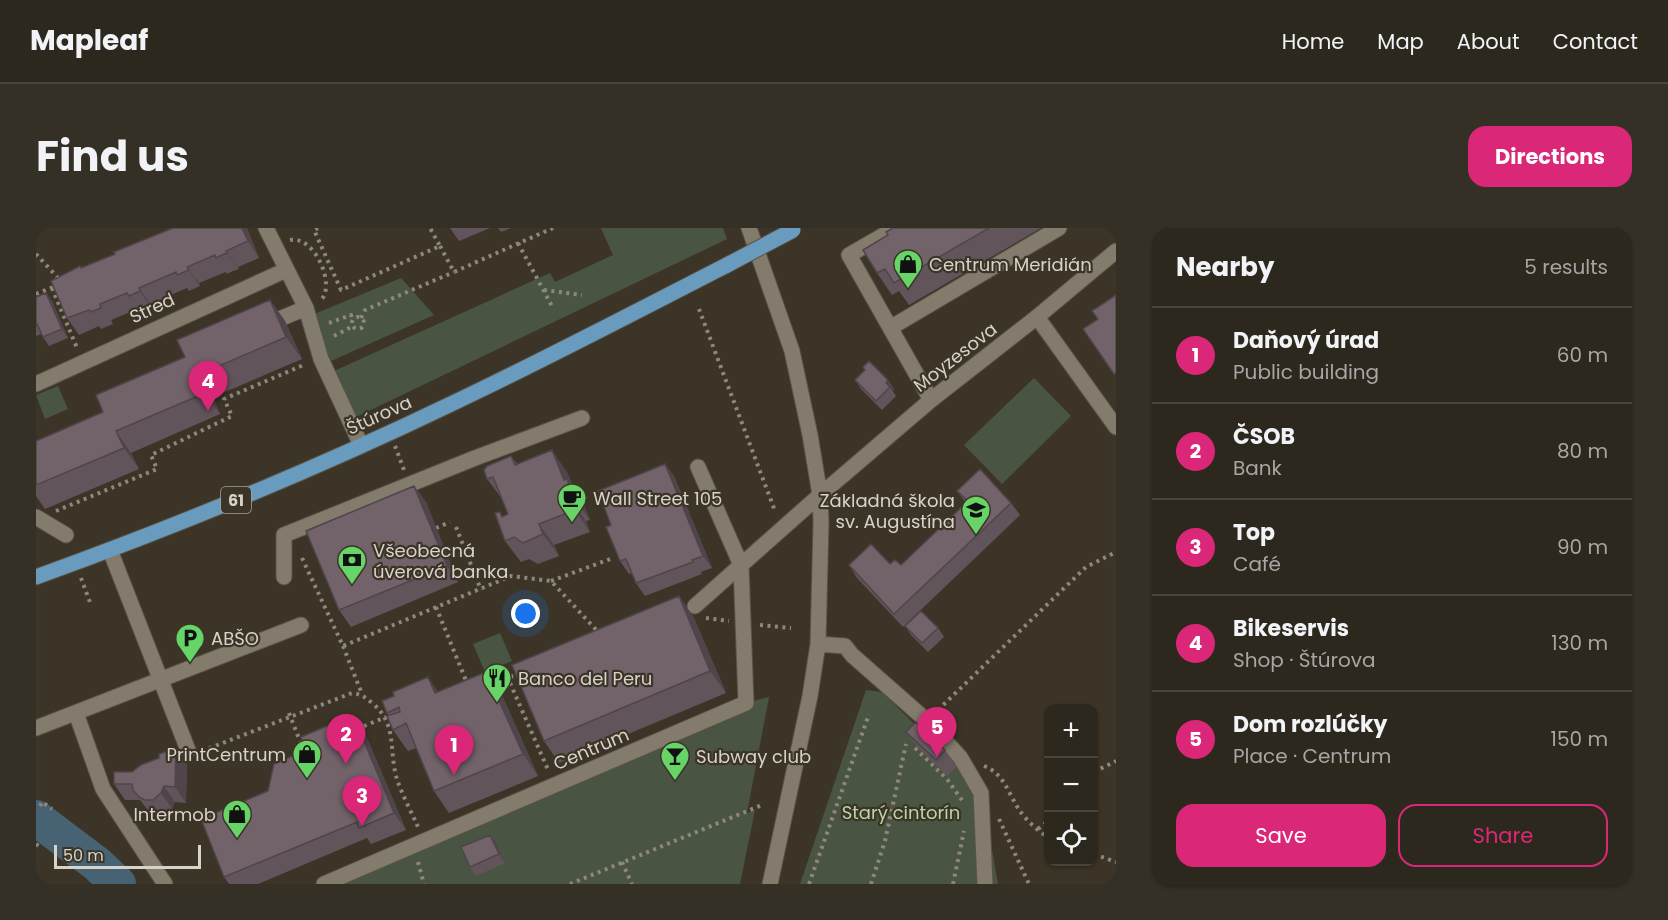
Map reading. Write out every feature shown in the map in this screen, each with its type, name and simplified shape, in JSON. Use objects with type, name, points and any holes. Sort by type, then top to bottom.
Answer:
[{"type":"main road","name":"Štúrova","points":[[36,577],[240,498],[450,404],[727,266],[794,229]]},
{"type":"street","points":[[266,228],[286,270],[310,306],[321,359],[361,444]]},
{"type":"street","points":[[748,228],[792,351],[820,495],[821,557],[818,644],[810,696],[770,884]]},
{"type":"street","points":[[896,228],[849,255],[931,400]]},
{"type":"street","points":[[890,328],[1059,228]]},
{"type":"street","name":"Moyzesova","points":[[820,495],[931,400],[1116,251]]},
{"type":"street","name":"Stred","points":[[36,384],[286,270]]},
{"type":"street","points":[[254,330],[310,306]]},
{"type":"street","points":[[1037,316],[1116,427]]},
{"type":"street","points":[[284,577],[284,535],[475,458],[582,418]]},
{"type":"street","name":"Centrum","points":[[324,884],[746,704],[741,565],[698,467]]},
{"type":"street","points":[[695,606],[820,495]]},
{"type":"street","points":[[36,518],[66,535]]},
{"type":"street","points":[[110,550],[188,750]]},
{"type":"street","points":[[36,728],[301,625]]},
{"type":"street","points":[[818,644],[844,646],[875,686],[927,722],[960,758],[981,794],[985,884]]},
{"type":"street","points":[[76,713],[103,789],[165,884]]},
{"type":"path","points":[[318,228],[314,230],[341,290],[440,246]]},
{"type":"path","points":[[430,228],[454,272]]},
{"type":"path","points":[[361,318],[365,310],[553,228]]},
{"type":"path","points":[[285,242],[296,239],[303,242],[311,248],[319,260],[326,291],[324,298],[310,306]]},
{"type":"path","points":[[518,243],[553,308]]},
{"type":"path","points":[[36,254],[63,283],[36,294]]},
{"type":"path","points":[[319,260],[327,257]]},
{"type":"path","points":[[322,269],[330,266]]},
{"type":"path","points":[[52,288],[83,361]]},
{"type":"path","points":[[544,290],[582,295]]},
{"type":"path","points":[[699,309],[775,511]]},
{"type":"path","points":[[329,323],[351,315],[358,329],[363,326],[364,321],[361,318]]},
{"type":"path","points":[[334,336],[353,323],[357,317],[361,318]]},
{"type":"path","points":[[36,518],[157,469],[151,455],[232,416],[224,399],[321,359]]},
{"type":"path","points":[[390,431],[409,485]]},
{"type":"path","points":[[436,528],[450,522]]},
{"type":"path","points":[[456,527],[481,590]]},
{"type":"path","points":[[290,533],[343,646],[362,694],[386,717],[391,735],[396,776],[419,844],[424,884]]},
{"type":"path","points":[[927,722],[1086,567],[1116,552]]},
{"type":"path","points":[[343,646],[511,576],[551,581],[613,558]]},
{"type":"path","points":[[551,581],[603,637]]},
{"type":"path","points":[[436,607],[467,683]]},
{"type":"path","points":[[507,676],[555,785]]},
{"type":"path","points":[[487,680],[507,676],[522,677]]},
{"type":"path","points":[[457,687],[477,681]]},
{"type":"path","points":[[307,759],[290,715],[352,693],[362,694]]},
{"type":"path","points":[[355,730],[396,713]]},
{"type":"path","points":[[809,884],[869,714]]},
{"type":"path","points":[[871,884],[885,841],[906,744]]},
{"type":"path","points":[[915,748],[947,779],[982,830]]},
{"type":"path","points":[[1098,770],[1116,761]]},
{"type":"path","points":[[966,767],[986,766],[996,773],[1010,791],[1020,811],[1044,834]]},
{"type":"path","points":[[981,794],[1002,823],[1029,884]]},
{"type":"path","points":[[40,806],[42,802],[52,809]]},
{"type":"path","points":[[570,884],[762,805]]},
{"type":"path","points":[[953,884],[966,821]]},
{"type":"path","points":[[1038,829],[1044,824]]},
{"type":"path","points":[[1098,855],[1116,862]]},
{"type":"path","points":[[622,862],[632,884]]},
{"type":"green space","points":[[601,228],[723,228],[727,239],[354,418],[334,371],[550,273],[555,282],[613,255]]},
{"type":"green space","points":[[401,278],[434,315],[331,361],[312,315]]},
{"type":"green space","points":[[1034,378],[1071,416],[1002,484],[964,445]]},
{"type":"green space","points":[[58,386],[68,409],[45,419],[36,395]]},
{"type":"green space","points":[[500,633],[512,661],[485,672],[473,644]]},
{"type":"green space","name":"Starý cintorín","points":[[866,690],[882,692],[957,766],[985,809],[998,884],[800,884]]},
{"type":"green space","points":[[769,697],[747,813],[755,810],[740,884],[324,884],[746,703]]},
{"type":"building","points":[[173,228],[242,228],[248,241],[216,258],[215,255],[187,267],[189,270],[177,275],[176,272],[139,288],[140,291],[129,296],[127,293],[100,304],[101,308],[67,318],[51,281],[80,266],[81,268]]},
{"type":"building","points":[[893,228],[989,228],[894,283],[885,269],[877,273],[863,250],[888,235],[886,232]]},
{"type":"building","points":[[46,293],[62,329],[43,337],[36,325],[36,297]]},
{"type":"building","points":[[1116,295],[1116,373],[1114,374],[1083,329],[1098,319],[1092,311]]},
{"type":"building","points":[[270,300],[286,337],[198,375],[205,393],[116,431],[124,448],[36,485],[36,441],[103,412],[96,395],[185,357],[177,340]]},
{"type":"building","points":[[869,361],[888,380],[886,383],[890,387],[876,401],[855,380],[865,370],[863,367]]},
{"type":"building","points":[[552,450],[564,480],[567,479],[575,510],[539,524],[543,534],[523,543],[514,537],[505,541],[495,513],[500,512],[502,517],[508,514],[493,477],[487,479],[484,470],[487,466],[511,456],[515,465]]},
{"type":"building","points":[[665,464],[703,556],[692,560],[693,562],[636,583],[626,559],[620,561],[606,527],[611,525],[598,491]]},
{"type":"building","name":"Základná škola sv. Augustína","points":[[980,469],[1011,503],[894,614],[849,565],[871,544],[890,564],[895,560],[901,565],[968,501],[957,491]]},
{"type":"building","points":[[414,486],[447,566],[339,610],[306,531]]},
{"type":"building","points":[[679,596],[710,671],[544,741],[512,665]]},
{"type":"building","points":[[921,611],[938,628],[922,643],[905,626]]},
{"type":"building","points":[[486,672],[523,754],[434,791],[406,723],[393,730],[387,716],[400,712],[399,707],[387,713],[382,701],[394,696],[393,692],[428,677],[435,693]]},
{"type":"building","points":[[353,715],[394,813],[359,828],[357,822],[224,877],[201,819],[268,791],[274,764],[306,750],[301,737]]},
{"type":"building","points":[[916,722],[945,750],[936,760],[906,732]]},
{"type":"building","points":[[176,748],[175,787],[164,786],[161,793],[153,800],[139,797],[133,790],[132,784],[114,784],[114,772],[132,772],[141,765],[159,758],[159,754]]},
{"type":"building","points":[[490,835],[499,854],[470,867],[461,847]]},
{"type":"waterway","points":[[36,818],[97,864],[118,884]]},
{"type":"place","name":"Centrum Meridián","points":[[908,290]]},
{"type":"place","name":"Bikeservis","points":[[208,411]]},
{"type":"place","name":"Wall Street 105","points":[[572,524]]},
{"type":"place","name":"Základná škola sv. Augustína","points":[[976,536]]},
{"type":"place","name":"Všeobecná úverová banka","points":[[352,586]]},
{"type":"place","name":"ABŠO","points":[[190,664]]},
{"type":"place","name":"Banco del Peru","points":[[497,704]]},
{"type":"place","name":"Dom rozlúčky","points":[[937,757]]},
{"type":"place","name":"ČSOB","points":[[346,764]]},
{"type":"place","name":"Daňový úrad","points":[[454,775]]},
{"type":"place","name":"PrintCentrum","points":[[307,780]]},
{"type":"place","name":"Subway club","points":[[675,782]]},
{"type":"place","name":"Top","points":[[362,826]]},
{"type":"place","name":"Intermob","points":[[237,840]]}]
